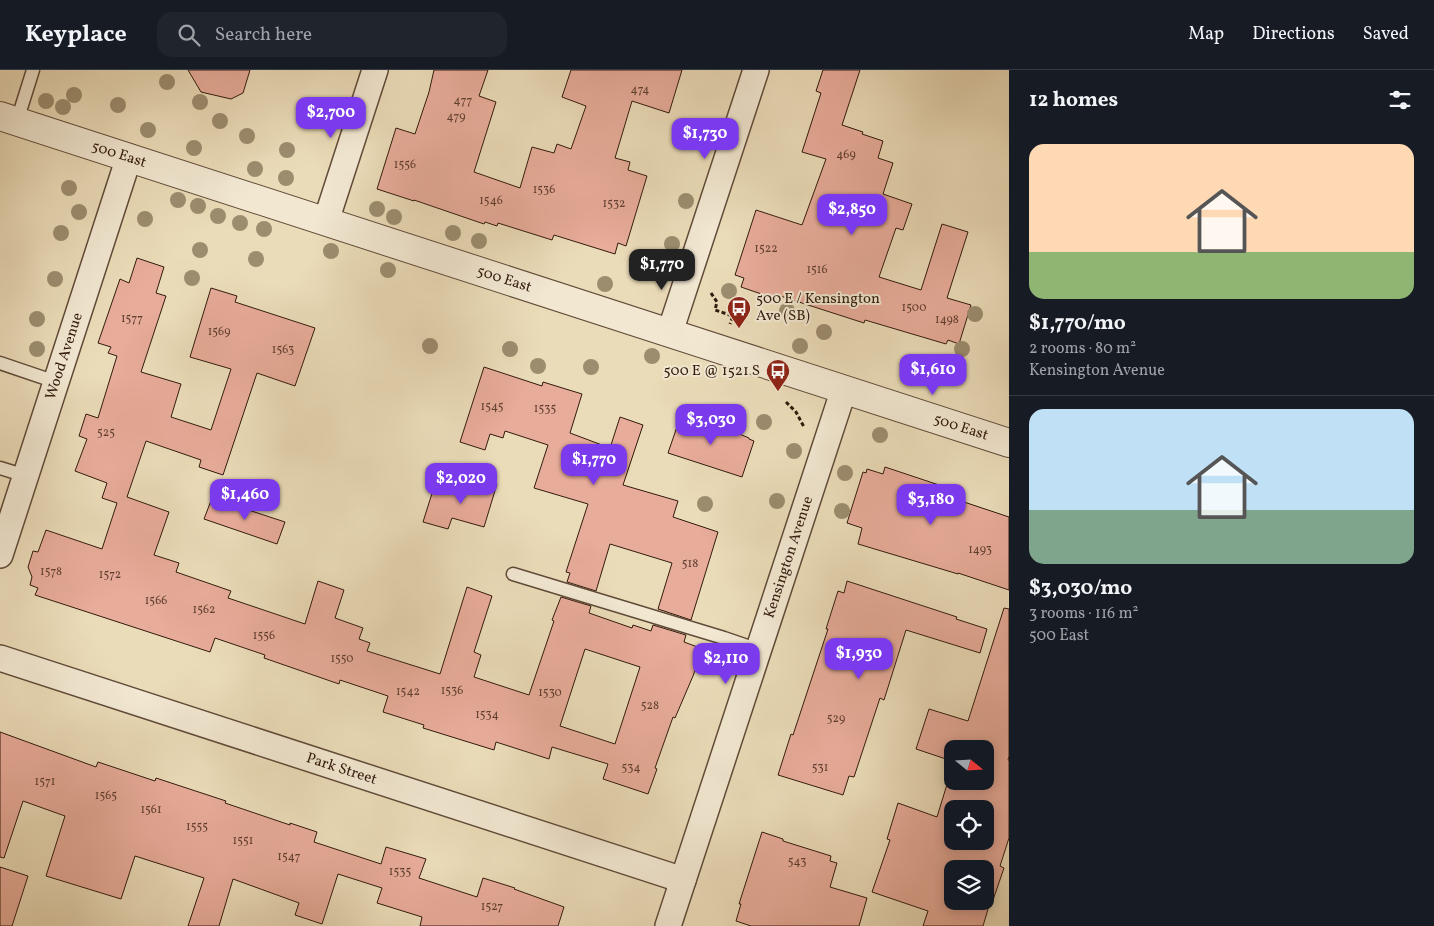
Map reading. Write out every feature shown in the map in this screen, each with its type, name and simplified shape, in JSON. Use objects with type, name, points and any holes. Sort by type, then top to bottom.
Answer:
[{"type":"street","points":[[326,221],[375,70]]},
{"type":"street","points":[[670,332],[756,70]]},
{"type":"street","name":"500 East","points":[[8,118],[1009,443]]},
{"type":"street","name":"Wood Avenue","points":[[0,555],[129,157]]},
{"type":"street","name":"Kensington Avenue","points":[[668,926],[844,389]]},
{"type":"street","name":"Park Street","points":[[0,658],[683,880]]},
{"type":"lane","points":[[8,118],[33,70]]},
{"type":"lane","points":[[0,363],[56,382]]},
{"type":"lane","points":[[0,468],[26,476]]},
{"type":"lane","points":[[513,574],[759,650]]},
{"type":"path","points":[[717,302],[715,310],[733,316],[729,326]]},
{"type":"building","points":[[188,70],[250,70],[243,93],[231,99],[201,92]]},
{"type":"building","points":[[434,70],[488,70],[479,96],[496,102],[474,172],[520,188],[532,147],[554,153],[557,144],[571,149],[586,106],[562,97],[571,70],[682,70],[669,113],[632,101],[615,158],[630,162],[628,170],[647,176],[626,246],[618,243],[615,254],[554,235],[552,240],[498,223],[497,226],[485,222],[484,224],[377,189],[396,128],[415,134]]},
{"type":"building","points":[[823,70],[860,70],[842,125],[883,141],[878,158],[893,163],[883,194],[912,204],[903,230],[896,228],[879,277],[921,290],[942,224],[968,232],[947,298],[971,305],[959,344],[948,340],[946,344],[865,320],[864,323],[774,294],[773,298],[741,287],[744,278],[735,275],[756,210],[802,225],[826,159],[802,152],[821,93],[816,91]]},
{"type":"building","points":[[137,258],[164,267],[156,293],[166,296],[141,372],[181,384],[171,417],[211,430],[231,369],[190,357],[211,288],[237,296],[235,302],[315,328],[295,386],[257,373],[223,475],[199,467],[201,460],[146,441],[127,497],[169,512],[154,555],[179,563],[176,572],[231,591],[228,598],[305,624],[318,581],[344,590],[335,618],[363,628],[359,639],[370,643],[367,651],[440,674],[467,587],[492,596],[474,652],[481,655],[474,677],[529,695],[561,597],[591,606],[589,613],[632,628],[633,625],[651,631],[653,625],[686,635],[684,642],[703,649],[675,718],[673,717],[648,794],[603,779],[608,764],[552,747],[549,759],[496,742],[494,750],[423,728],[424,725],[383,712],[388,696],[340,680],[339,684],[264,658],[265,655],[215,638],[210,652],[35,595],[38,588],[30,585],[32,577],[28,567],[33,551],[38,552],[46,530],[102,549],[117,503],[102,498],[107,483],[75,471],[87,439],[79,436],[86,414],[98,418],[117,356],[108,353],[111,347],[98,343],[120,279],[129,283]],"holes":[[[585,649],[640,667],[615,744],[560,726]]]},
{"type":"building","points":[[484,367],[542,386],[543,382],[582,394],[570,433],[610,448],[620,417],[643,425],[623,485],[678,501],[673,517],[718,532],[691,620],[658,609],[672,563],[610,544],[596,591],[567,582],[570,573],[566,572],[588,504],[534,488],[548,445],[505,431],[503,438],[490,434],[485,450],[460,442]]},
{"type":"building","points":[[688,417],[725,428],[754,441],[742,477],[668,453],[680,418],[687,420]]},
{"type":"building","points":[[885,467],[960,492],[958,500],[1009,517],[1009,590],[858,544],[862,528],[847,523],[863,472],[866,473],[867,469],[883,474]]},
{"type":"building","points":[[471,476],[497,484],[484,527],[452,518],[448,529],[423,522],[434,487],[465,497]]},
{"type":"building","points":[[212,498],[285,522],[277,544],[204,519]]},
{"type":"building","points":[[847,581],[957,617],[956,619],[987,629],[980,653],[906,630],[884,700],[880,698],[854,777],[849,776],[843,795],[778,775],[828,629],[826,629],[838,591],[844,593]]},
{"type":"building","points":[[1004,608],[1009,609],[1009,838],[1000,866],[1004,868],[994,897],[994,860],[944,860],[944,910],[988,910],[983,926],[923,926],[928,911],[872,892],[890,840],[887,839],[898,803],[937,817],[945,790],[994,790],[994,740],[944,740],[944,758],[916,749],[929,709],[968,721]]},
{"type":"building","points":[[0,732],[96,767],[98,762],[155,781],[156,778],[290,825],[290,823],[317,832],[314,842],[381,864],[386,847],[426,859],[419,878],[477,897],[483,878],[515,888],[564,907],[558,926],[420,926],[422,917],[377,903],[382,888],[338,874],[322,924],[295,915],[299,903],[233,879],[219,926],[188,926],[204,878],[135,856],[121,899],[46,876],[65,816],[23,801],[4,858],[0,857]]},
{"type":"building","points":[[762,832],[783,839],[783,841],[831,856],[830,861],[837,863],[830,887],[867,898],[859,926],[751,926],[736,921],[741,904],[739,904]]},
{"type":"building","points":[[0,867],[28,876],[12,926],[0,926]]},
{"type":"place","name":"500 E / Kensington Ave (SB)","points":[[739,329]]},
{"type":"place","name":"500 E @ 1521 S","points":[[778,392]]}]
